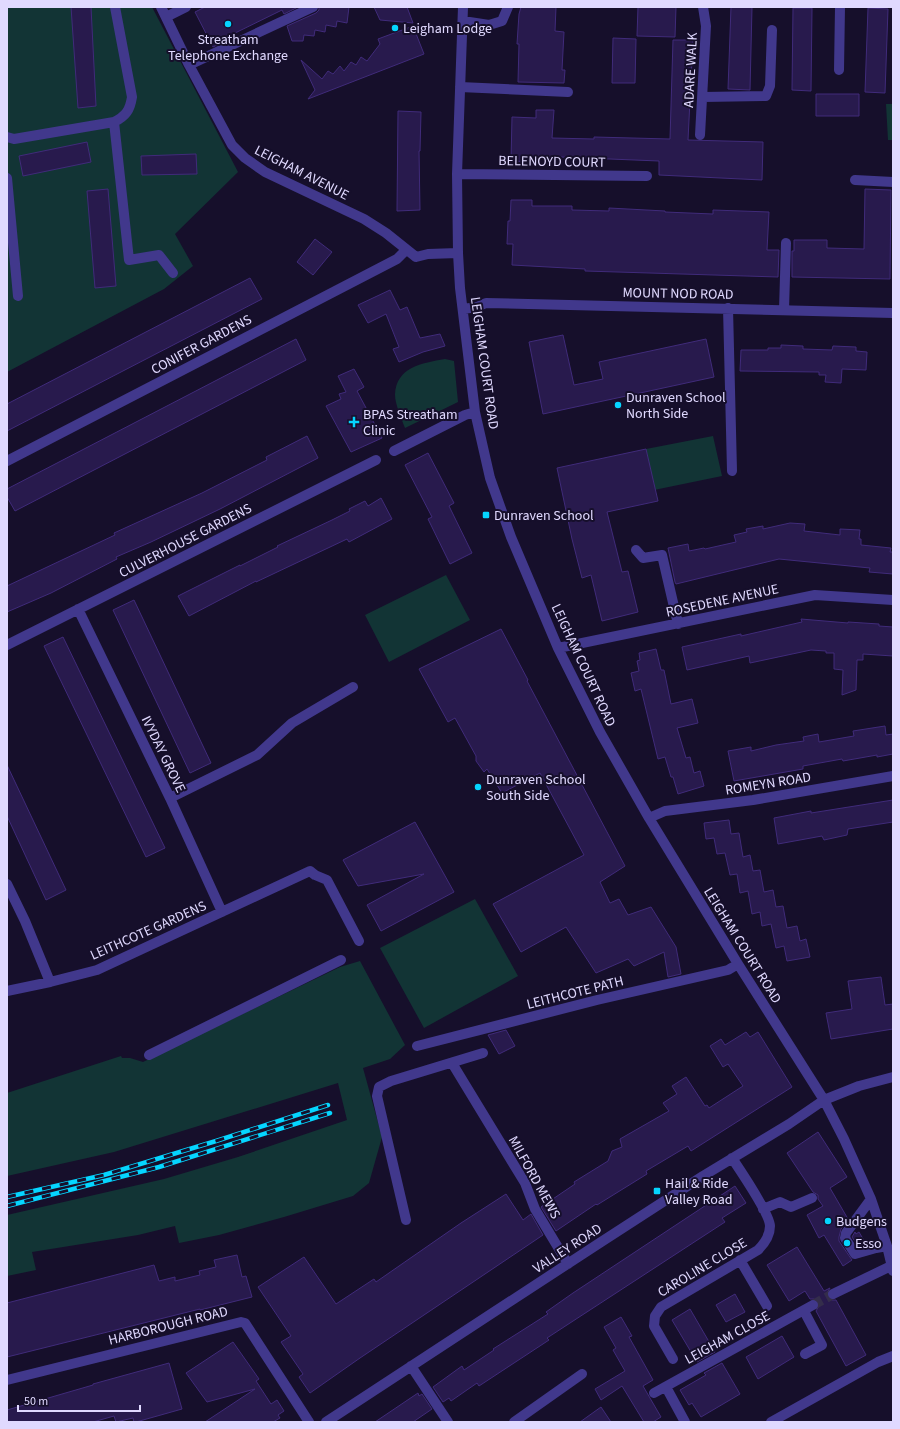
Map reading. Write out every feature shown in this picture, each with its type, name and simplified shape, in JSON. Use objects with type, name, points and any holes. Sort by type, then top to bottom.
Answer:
[{"type":"street","points":[[7,137],[14,139],[114,122],[122,119],[127,114],[131,106],[132,97],[115,7]]},
{"type":"street","name":"LEIGHAM AVENUE","points":[[161,7],[189,65],[232,145],[244,158],[265,172],[364,219],[386,233],[416,257],[428,254],[458,253]]},
{"type":"street","points":[[166,17],[186,7]]},
{"type":"street","points":[[189,65],[314,7]]},
{"type":"street","name":"LEIGHAM COURT ROAD","points":[[463,7],[457,174],[460,288],[475,412],[492,485],[511,538],[558,648],[600,732],[649,818],[738,964],[824,1100],[844,1138],[871,1199],[887,1246],[892,1268]]},
{"type":"street","points":[[463,21],[489,25],[502,21],[508,7]]},
{"type":"street","name":"ADARE WALK","points":[[700,135],[706,26],[703,7]]},
{"type":"street","points":[[839,70],[840,7]]},
{"type":"street","points":[[703,97],[766,96],[770,86],[772,30]]},
{"type":"street","points":[[460,86],[568,92]]},
{"type":"street","points":[[114,122],[129,260],[158,255],[173,273]]},
{"type":"street","name":"BELENOYD COURT","points":[[457,174],[647,176]]},
{"type":"street","points":[[7,178],[18,296]]},
{"type":"street","points":[[855,180],[893,182]]},
{"type":"street","points":[[784,310],[786,243]]},
{"type":"street","name":"CONIFER GARDENS","points":[[7,461],[397,258],[406,250]]},
{"type":"street","name":"MOUNT NOD ROAD","points":[[463,309],[477,308],[486,303],[893,313]]},
{"type":"street","points":[[728,308],[732,471]]},
{"type":"street","points":[[394,451],[465,415],[475,412]]},
{"type":"street","name":"CULVERHOUSE GARDENS","points":[[7,644],[376,460]]},
{"type":"street","points":[[636,550],[643,558],[662,555],[678,624]]},
{"type":"street","name":"ROSEDENE AVENUE","points":[[558,648],[815,595],[893,600]]},
{"type":"street","name":"IVYDAY GROVE","points":[[78,609],[170,798],[222,912]]},
{"type":"street","points":[[170,798],[257,755],[292,723],[353,687]]},
{"type":"street","name":"ROMEYN ROAD","points":[[649,818],[665,812],[753,800],[893,776]]},
{"type":"street","name":"LEITHCOTE GARDENS","points":[[7,991],[97,970],[310,871],[316,876],[327,880],[359,941]]},
{"type":"street","points":[[7,884],[25,921],[50,982]]},
{"type":"street","points":[[149,1055],[341,960]]},
{"type":"street","name":"LEITHCOTE PATH","points":[[417,1046],[597,1000],[721,972],[738,964]]},
{"type":"street","points":[[406,1220],[377,1096],[379,1087],[391,1081],[483,1053]]},
{"type":"street","name":"MILFORD MEWS","points":[[452,1063],[524,1182],[535,1209],[568,1264]]},
{"type":"street","name":"VALLEY ROAD","points":[[326,1422],[568,1264],[732,1158],[789,1124],[824,1100],[859,1086],[893,1077]]},
{"type":"street","name":"CAROLINE CLOSE","points":[[673,1359],[654,1326],[655,1316],[661,1307],[758,1250],[765,1243],[769,1232],[769,1219],[732,1158]]},
{"type":"street","points":[[763,1209],[780,1202],[791,1207],[812,1198]]},
{"type":"street","points":[[871,1199],[846,1233],[845,1238],[855,1254],[887,1246]]},
{"type":"street","points":[[740,1260],[767,1306]]},
{"type":"street","points":[[833,1294],[892,1268]]},
{"type":"street","name":"LEIGHAM CLOSE","points":[[654,1393],[813,1306]]},
{"type":"street","points":[[804,1311],[822,1345],[805,1354]]},
{"type":"street","name":"HARBOROUGH ROAD","points":[[7,1380],[241,1322],[245,1323],[309,1422]]},
{"type":"street","points":[[771,1422],[878,1362],[893,1356]]},
{"type":"street","points":[[412,1366],[448,1422]]},
{"type":"street","points":[[514,1422],[582,1374]]},
{"type":"street","points":[[666,1387],[685,1422]]},
{"type":"green space","points":[[7,7],[152,7],[238,172],[175,234],[193,266],[164,289],[7,372]]},
{"type":"green space","points":[[886,104],[893,104],[893,140],[888,140]]},
{"type":"green space","points":[[445,359],[454,361],[458,402],[405,428],[395,399],[396,386],[400,378],[405,372],[419,365]]},
{"type":"green space","points":[[713,436],[722,476],[654,490],[646,449]]},
{"type":"green space","points":[[446,575],[470,620],[389,662],[365,615]]},
{"type":"green space","points":[[475,899],[518,976],[424,1028],[380,948]]},
{"type":"green space","points":[[360,961],[405,1045],[390,1059],[363,1068],[382,1137],[369,1183],[353,1196],[219,1235],[179,1243],[175,1226],[138,1235],[32,1252],[36,1270],[7,1276],[7,1215],[164,1179],[238,1157],[347,1120],[338,1083],[114,1152],[7,1176],[7,1093],[121,1056],[122,1058],[130,1058],[143,1062],[340,967]]},
{"type":"building","points":[[71,7],[91,7],[96,106],[78,108]]},
{"type":"building","name":"Streatham Telephone Exchange","points":[[205,7],[298,7],[284,14],[282,10],[229,36],[231,38],[213,47],[195,12]]},
{"type":"building","points":[[319,7],[349,7],[347,23],[337,21],[336,27],[326,25],[325,32],[315,30],[314,36],[304,35],[303,41],[292,41],[287,26],[316,13],[319,10]]},
{"type":"building","points":[[374,7],[407,7],[413,23],[380,20]]},
{"type":"building","points":[[521,7],[556,7],[555,31],[564,32],[562,70],[565,70],[564,83],[518,82],[519,44],[517,44],[519,14]]},
{"type":"building","points":[[638,7],[676,7],[675,37],[637,36]]},
{"type":"building","points":[[731,7],[752,7],[750,90],[728,89]]},
{"type":"building","points":[[793,8],[812,8],[811,91],[792,90]]},
{"type":"building","points":[[868,8],[888,9],[885,93],[865,92]]},
{"type":"building","points":[[413,26],[424,54],[308,99],[315,90],[301,60],[322,79],[328,71],[333,74],[340,66],[344,71],[351,62],[356,65],[361,57],[367,61],[380,44],[378,39]]},
{"type":"building","points":[[613,38],[636,39],[635,83],[612,83]]},
{"type":"building","points":[[673,40],[693,40],[688,140],[763,142],[762,180],[659,175],[659,161],[536,156],[536,162],[511,161],[512,117],[536,118],[536,110],[554,110],[552,138],[594,139],[594,137],[670,139]]},
{"type":"building","points":[[816,94],[859,94],[859,116],[816,116]]},
{"type":"building","points":[[398,111],[421,112],[419,151],[420,210],[397,211]]},
{"type":"building","points":[[87,142],[91,162],[23,176],[19,156]]},
{"type":"building","points":[[196,154],[197,174],[142,175],[141,156]]},
{"type":"building","points":[[108,189],[116,286],[95,288],[87,191]]},
{"type":"building","points":[[865,189],[891,190],[890,279],[792,277],[792,251],[794,251],[794,240],[827,240],[827,248],[864,249]]},
{"type":"building","points":[[511,200],[532,200],[532,206],[572,206],[572,210],[609,211],[609,208],[713,214],[713,210],[769,212],[767,250],[779,250],[778,277],[585,271],[585,269],[512,265],[513,244],[507,244]]},
{"type":"building","points":[[315,239],[332,252],[313,275],[297,262]]},
{"type":"building","points":[[250,278],[262,299],[7,431],[7,404]]},
{"type":"building","points":[[390,290],[400,310],[407,307],[420,338],[440,334],[445,346],[423,352],[399,362],[393,349],[399,347],[386,314],[368,323],[358,305]]},
{"type":"building","points":[[563,335],[574,385],[603,379],[599,362],[706,339],[714,377],[543,414],[529,342]]},
{"type":"building","points":[[296,339],[306,360],[15,511],[7,497],[7,489]]},
{"type":"building","points":[[781,345],[803,346],[803,349],[832,350],[833,346],[856,347],[856,351],[867,352],[866,370],[842,369],[841,383],[825,382],[826,375],[819,375],[819,372],[740,371],[741,350],[768,350],[768,348],[781,348]]},
{"type":"building","name":"BPAS Streatham Clinic","points":[[354,369],[364,387],[357,391],[382,438],[351,452],[326,406],[341,399],[339,394],[346,392],[338,376]]},
{"type":"building","points":[[307,436],[318,458],[220,509],[116,557],[117,559],[51,593],[7,612],[7,586],[115,535],[114,533],[202,493],[267,460],[266,457]]},
{"type":"building","points":[[646,449],[658,501],[607,512],[622,572],[628,571],[638,612],[602,621],[591,575],[582,578],[557,468]]},
{"type":"building","points":[[428,453],[454,503],[449,506],[472,553],[450,564],[428,519],[432,517],[405,465]]},
{"type":"building","points":[[381,498],[392,519],[349,542],[347,539],[256,581],[189,616],[178,596],[350,511],[349,509],[365,501],[368,506]]},
{"type":"building","points":[[790,523],[805,524],[804,531],[840,535],[840,529],[860,530],[859,539],[861,539],[861,545],[891,548],[890,552],[893,552],[893,574],[869,572],[870,568],[779,559],[676,584],[668,548],[688,544],[689,551],[705,549],[736,542],[734,535],[747,532],[746,529],[763,526],[763,529]]},
{"type":"building","points":[[134,600],[211,763],[190,773],[113,610]]},
{"type":"building","points":[[801,619],[879,624],[879,626],[893,627],[893,656],[863,654],[863,660],[857,660],[856,690],[842,695],[843,670],[834,669],[834,653],[826,653],[826,651],[811,650],[750,663],[749,656],[687,670],[682,647],[741,634],[741,636],[802,622]]},
{"type":"building","points":[[501,629],[625,866],[600,882],[610,903],[619,899],[628,915],[651,907],[676,947],[681,974],[668,977],[664,952],[634,966],[628,959],[596,973],[566,927],[521,952],[493,904],[584,855],[540,773],[502,793],[487,769],[484,772],[476,761],[476,756],[455,718],[448,722],[419,669]]},
{"type":"building","points":[[63,637],[165,848],[146,857],[44,646]]},
{"type":"building","points":[[656,649],[661,670],[664,670],[671,704],[692,699],[698,723],[677,728],[686,758],[690,757],[694,773],[700,771],[704,786],[678,794],[665,757],[658,759],[641,689],[635,691],[631,673],[639,671],[637,661],[640,660],[639,653]]},
{"type":"building","points":[[885,726],[886,735],[893,734],[893,754],[877,757],[877,755],[843,761],[842,759],[803,766],[803,769],[734,781],[728,751],[751,747],[751,751],[776,745],[804,741],[803,737],[818,734],[819,742],[854,736],[853,731]]},
{"type":"building","points":[[7,765],[66,890],[46,900],[7,816]]},
{"type":"building","points":[[893,800],[893,822],[848,829],[847,835],[824,840],[822,836],[778,844],[774,818],[811,811],[811,813]]},
{"type":"building","points":[[729,820],[731,834],[739,833],[743,857],[750,855],[753,871],[760,870],[764,892],[773,890],[776,907],[783,906],[787,928],[797,926],[800,941],[806,939],[810,957],[787,961],[784,946],[776,948],[771,924],[762,926],[760,912],[752,914],[748,891],[740,893],[737,874],[730,875],[725,853],[717,854],[714,838],[706,839],[704,823]]},
{"type":"building","points":[[415,822],[454,892],[381,931],[367,905],[424,874],[358,886],[343,860]]},
{"type":"building","points":[[881,977],[885,1005],[893,1004],[893,1029],[831,1039],[826,1013],[852,1009],[848,981]]},
{"type":"building","points":[[506,1030],[515,1046],[499,1054],[488,1035]]},
{"type":"building","points":[[746,1032],[750,1037],[758,1032],[792,1087],[691,1151],[688,1146],[646,1171],[647,1174],[597,1205],[596,1204],[556,1231],[541,1207],[575,1184],[574,1182],[608,1161],[612,1151],[622,1147],[620,1139],[669,1111],[663,1103],[677,1094],[672,1086],[686,1077],[705,1106],[707,1105],[709,1108],[743,1086],[728,1064],[723,1067],[710,1046],[721,1039],[725,1045]]},
{"type":"building","points":[[818,1132],[847,1177],[830,1188],[848,1219],[841,1229],[839,1241],[852,1260],[843,1266],[824,1235],[819,1238],[807,1215],[823,1206],[818,1199],[818,1195],[813,1192],[787,1153]]},
{"type":"building","points":[[735,1186],[746,1203],[722,1218],[725,1222],[547,1338],[549,1340],[479,1386],[477,1383],[451,1401],[449,1398],[443,1402],[433,1387],[462,1366],[464,1370],[494,1350],[493,1349],[548,1314],[546,1312],[573,1293]]},
{"type":"building","points":[[506,1194],[523,1220],[531,1214],[543,1235],[310,1393],[299,1377],[303,1374],[281,1342],[291,1336],[258,1287],[304,1257],[336,1304],[374,1279],[376,1282],[461,1223]]},
{"type":"building","points":[[855,1232],[856,1234],[859,1232],[866,1244],[858,1246],[852,1237]]},
{"type":"building","points":[[797,1247],[824,1291],[830,1288],[827,1293],[827,1297],[832,1300],[836,1300],[866,1355],[846,1366],[816,1311],[819,1306],[818,1302],[814,1299],[810,1299],[805,1291],[789,1301],[767,1265]]},
{"type":"building","points":[[237,1255],[242,1277],[246,1276],[252,1297],[7,1357],[7,1303],[154,1265],[159,1281],[175,1277],[175,1281],[200,1275],[199,1271],[216,1267],[214,1260]]},
{"type":"building","points":[[735,1294],[745,1312],[726,1322],[716,1305]]},
{"type":"building","points":[[690,1309],[715,1352],[697,1362],[672,1320]]},
{"type":"building","points":[[621,1317],[632,1336],[629,1337],[653,1380],[643,1386],[661,1417],[653,1422],[644,1422],[622,1386],[601,1400],[595,1389],[625,1371],[613,1350],[616,1348],[604,1327]]},
{"type":"building","points":[[782,1336],[794,1357],[758,1379],[746,1357]]},
{"type":"building","points":[[233,1342],[259,1379],[256,1381],[271,1404],[277,1400],[284,1411],[278,1415],[280,1418],[273,1422],[205,1422],[255,1389],[207,1402],[186,1373]]},
{"type":"building","points":[[169,1363],[182,1409],[136,1422],[134,1422],[133,1418],[116,1422],[114,1416],[93,1422],[7,1422],[7,1410]]},
{"type":"building","points":[[722,1363],[740,1394],[701,1417],[692,1403],[689,1405],[680,1390],[706,1375],[704,1373]]},
{"type":"building","points":[[418,1393],[419,1396],[422,1394],[432,1409],[413,1422],[375,1422]]},
{"type":"building","points":[[601,1407],[611,1422],[580,1422]]},
{"type":"tunnel","points":[[813,1305],[833,1294]]},
{"type":"railway","points":[[7,1197],[104,1175],[328,1105]]},
{"type":"railway","points":[[7,1206],[159,1167],[330,1113]]},
{"type":"place","name":"Streatham Telephone Exchange","points":[[228,24]]},
{"type":"place","name":"Leigham Lodge","points":[[395,28]]},
{"type":"place","name":"Dunraven School North Side","points":[[618,405]]},
{"type":"place","name":"BPAS Streatham Clinic","points":[[354,422]]},
{"type":"place","name":"Dunraven School","points":[[486,515]]},
{"type":"place","name":"Dunraven School South Side","points":[[478,787]]},
{"type":"place","name":"Hail & Ride Valley Road","points":[[657,1191]]},
{"type":"place","name":"Budgens","points":[[828,1221]]},
{"type":"place","name":"Esso","points":[[847,1243]]}]
